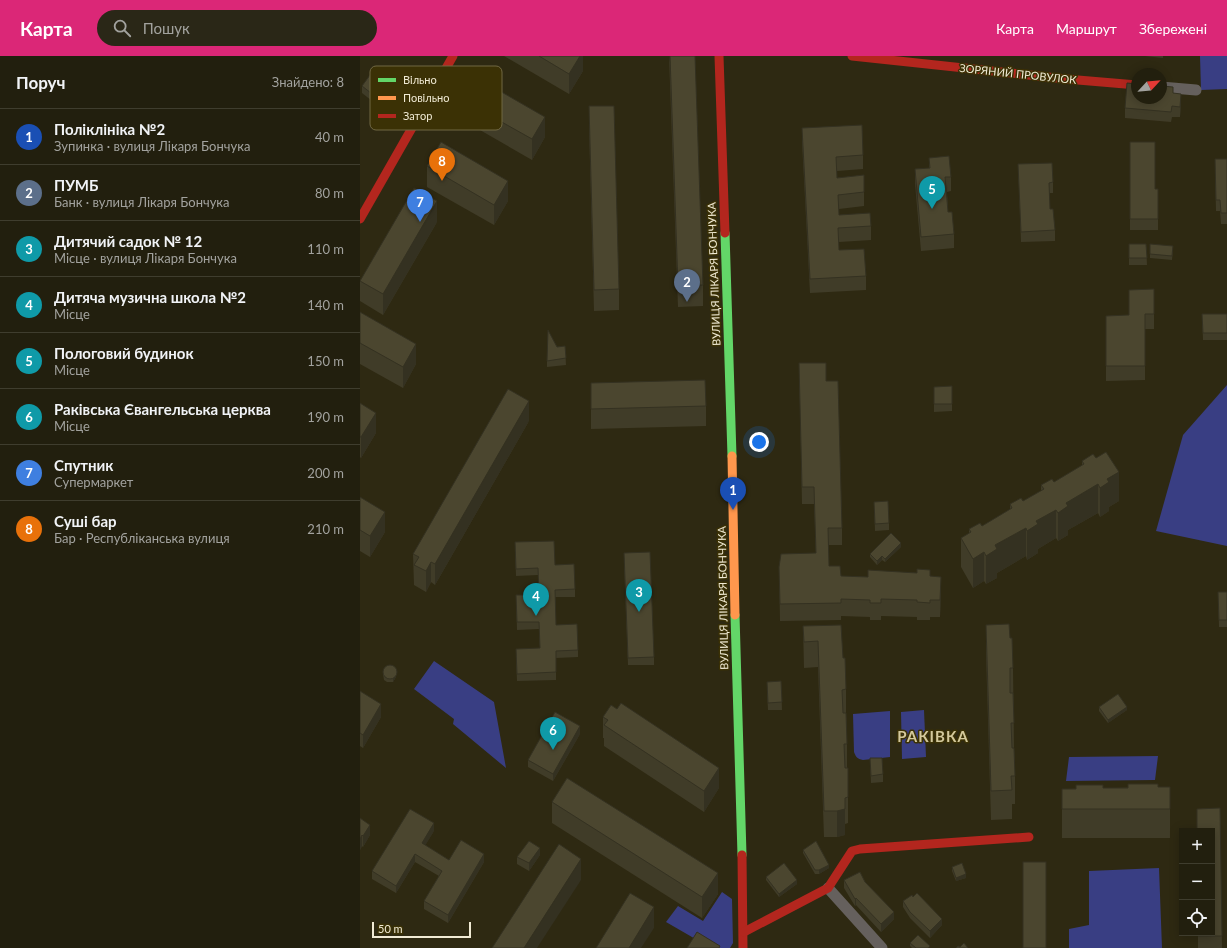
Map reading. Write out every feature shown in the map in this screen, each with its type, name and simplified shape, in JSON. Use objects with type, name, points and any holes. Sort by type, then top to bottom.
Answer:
[{"type":"street","points":[[447,66],[453,56]]},
{"type":"street","name":"ВУЛИЦЯ ЛІКАРЯ БОНЧУКА","points":[[719,56],[731,420],[744,932],[743,948]]},
{"type":"street","name":"ЗОРЯНИЙ ПРОВУЛОК","points":[[852,56],[919,62],[1082,81],[1131,85]]},
{"type":"street","points":[[1167,88],[1196,90]]},
{"type":"street","points":[[360,219],[411,130]]},
{"type":"street","points":[[744,932],[828,888],[852,850],[1029,837]]},
{"type":"street","points":[[828,888],[882,948]]},
{"type":"shaded area","points":[[1200,56],[1227,56],[1227,89],[1201,90]]},
{"type":"shaded area","points":[[1227,385],[1227,546],[1156,531],[1183,435]]},
{"type":"shaded area","points":[[434,661],[494,702],[506,768],[453,724],[454,719],[414,689]]},
{"type":"shaded area","points":[[924,710],[926,757],[902,759],[901,712]]},
{"type":"shaded area","points":[[890,711],[890,757],[863,760],[858,758],[854,752],[853,714]]},
{"type":"shaded area","points":[[1158,756],[1155,780],[1066,781],[1069,757]]},
{"type":"shaded area","points":[[1159,868],[1162,948],[1069,948],[1069,929],[1089,925],[1089,871]]},
{"type":"shaded area","points":[[722,892],[732,899],[733,943],[730,948],[711,948],[666,922],[678,906],[703,921]]},
{"type":"building","points":[[539,56],[580,56],[569,74]]},
{"type":"building","points":[[670,56],[695,56],[703,285],[678,286]]},
{"type":"building","points":[[370,75],[370,92],[362,86]]},
{"type":"building","points":[[1127,83],[1131,83],[1131,104],[1167,104],[1167,86],[1173,87],[1173,93],[1181,94],[1180,107],[1172,106],[1171,112],[1125,108]]},
{"type":"building","points":[[502,92],[545,117],[532,139],[502,122]]},
{"type":"building","points":[[589,106],[614,106],[619,289],[594,290]]},
{"type":"building","points":[[862,125],[863,155],[836,157],[837,178],[864,175],[864,192],[838,195],[839,215],[870,213],[871,226],[838,228],[839,250],[864,249],[866,276],[810,279],[802,128]]},
{"type":"building","points":[[441,142],[508,181],[494,205],[427,166]]},
{"type":"building","points":[[1130,142],[1155,142],[1155,189],[1158,189],[1158,219],[1130,219]]},
{"type":"building","points":[[949,156],[951,177],[945,177],[948,212],[952,212],[954,234],[921,237],[915,169],[930,168],[929,158]]},
{"type":"building","points":[[1215,159],[1227,159],[1227,213],[1221,213],[1220,200],[1216,200]]},
{"type":"building","points":[[1052,163],[1053,182],[1049,183],[1050,209],[1053,209],[1055,230],[1021,232],[1018,164]]},
{"type":"building","points":[[414,188],[437,201],[383,294],[360,281]]},
{"type":"building","points":[[1129,244],[1146,244],[1147,258],[1129,258]]},
{"type":"building","points":[[1150,244],[1173,246],[1172,256],[1150,254]]},
{"type":"building","points":[[1154,289],[1154,314],[1145,314],[1145,366],[1106,366],[1106,316],[1129,315],[1129,290]]},
{"type":"building","points":[[360,312],[416,344],[403,367],[360,343]]},
{"type":"building","points":[[1202,314],[1227,314],[1227,333],[1203,333]]},
{"type":"building","points":[[548,330],[557,347],[565,346],[566,358],[547,361]]},
{"type":"building","points":[[799,363],[826,363],[826,381],[838,381],[842,528],[828,528],[829,566],[840,566],[841,576],[868,577],[868,570],[917,573],[917,569],[930,570],[930,576],[941,577],[940,600],[930,600],[930,603],[917,602],[917,600],[881,599],[881,603],[870,603],[870,600],[841,599],[841,603],[780,604],[779,567],[781,554],[816,553],[814,487],[802,487]]},
{"type":"building","points":[[705,380],[706,406],[591,409],[591,383]]},
{"type":"building","points":[[952,386],[952,404],[934,404],[934,387]]},
{"type":"building","points":[[508,389],[529,401],[435,564],[431,562],[426,571],[414,565],[419,557],[413,554]]},
{"type":"building","points":[[360,403],[376,413],[361,437],[360,437]]},
{"type":"building","points":[[1106,452],[1119,472],[1107,479],[1109,482],[1100,488],[1098,484],[1066,503],[1068,506],[1058,513],[1056,510],[1036,521],[1038,524],[1027,531],[1026,528],[995,545],[997,549],[986,556],[984,552],[973,559],[961,538],[971,532],[969,529],[980,523],[982,526],[1012,508],[1010,504],[1021,498],[1023,501],[1044,489],[1041,485],[1052,479],[1054,482],[1084,464],[1082,461],[1093,454],[1096,458]]},
{"type":"building","points":[[360,497],[385,512],[370,536],[360,530]]},
{"type":"building","points":[[888,501],[889,523],[875,524],[874,502]]},
{"type":"building","points":[[891,533],[901,543],[885,559],[882,556],[877,561],[870,554]]},
{"type":"building","points":[[554,541],[555,565],[574,564],[575,589],[555,590],[556,625],[577,624],[578,650],[556,651],[556,672],[517,674],[516,649],[540,648],[539,622],[517,622],[516,595],[539,595],[538,568],[516,569],[515,542]]},
{"type":"building","points":[[650,552],[654,657],[628,658],[624,553]]},
{"type":"building","points":[[1218,592],[1227,592],[1227,620],[1219,620]]},
{"type":"building","points":[[1009,624],[1010,638],[1012,638],[1013,668],[1010,668],[1010,693],[1013,693],[1014,723],[1011,723],[1015,776],[1011,776],[1012,790],[991,791],[986,625]]},
{"type":"building","points":[[841,625],[843,658],[845,658],[846,689],[842,690],[843,713],[846,713],[847,744],[844,744],[845,768],[848,768],[848,797],[845,798],[845,809],[837,811],[824,811],[818,641],[804,642],[803,626]]},
{"type":"building","points":[[390,665],[395,667],[397,672],[395,677],[390,679],[385,677],[383,672],[385,667]]},
{"type":"building","points":[[781,681],[782,702],[768,703],[767,682]]},
{"type":"building","points":[[360,691],[381,704],[363,735],[360,733]]},
{"type":"building","points":[[1118,694],[1127,707],[1108,720],[1099,707]]},
{"type":"building","points":[[621,703],[719,768],[704,791],[604,725],[608,720],[603,717],[611,705],[617,709]]},
{"type":"building","points":[[555,712],[580,726],[553,774],[528,760]]},
{"type":"building","points":[[870,758],[882,758],[883,774],[871,776]]},
{"type":"building","points":[[567,778],[718,873],[702,897],[552,802]]},
{"type":"building","points":[[1128,784],[1158,784],[1158,787],[1170,787],[1170,809],[1062,809],[1062,789],[1076,789],[1076,785],[1103,785],[1103,788],[1128,788]]},
{"type":"building","points":[[1220,808],[1222,936],[1215,936],[1215,828],[1197,828],[1197,809]]},
{"type":"building","points":[[410,809],[434,823],[422,843],[449,860],[461,840],[484,854],[448,915],[424,901],[442,871],[415,854],[396,886],[372,871]]},
{"type":"building","points":[[360,818],[370,825],[360,839]]},
{"type":"building","points":[[529,841],[540,848],[529,863],[517,857]]},
{"type":"building","points":[[816,841],[829,865],[819,870],[815,870],[803,850]]},
{"type":"building","points":[[559,844],[581,859],[524,948],[492,948]]},
{"type":"building","points":[[1023,862],[1046,862],[1046,948],[1023,948]]},
{"type":"building","points":[[784,863],[797,880],[779,894],[766,877]]},
{"type":"building","points":[[962,863],[966,874],[956,878],[952,867]]},
{"type":"building","points":[[860,872],[865,882],[894,912],[881,924],[856,898],[855,899],[844,880]]},
{"type":"building","points":[[630,893],[654,907],[629,948],[596,948]]},
{"type":"building","points":[[917,893],[942,919],[930,931],[910,912],[903,901],[912,895],[913,897]]},
{"type":"building","points":[[697,932],[720,946],[719,948],[687,948]]},
{"type":"building","points":[[918,935],[930,946],[928,948],[916,948],[910,943]]},
{"type":"building","points":[[964,943],[968,948],[956,948],[958,946],[960,947]]},
{"type":"traffic: fast","points":[[725,233],[732,456]]},
{"type":"traffic: fast","points":[[735,615],[742,855]]},
{"type":"traffic: slow","points":[[732,456],[735,615]]},
{"type":"traffic: jam","points":[[447,66],[453,56]]},
{"type":"traffic: jam","points":[[719,56],[725,233]]},
{"type":"traffic: jam","points":[[852,56],[1131,84]]},
{"type":"traffic: jam","points":[[360,219],[411,130]]},
{"type":"traffic: jam","points":[[744,932],[828,888],[852,851],[860,849],[1029,837]]},
{"type":"traffic: jam","points":[[742,855],[743,948]]},
{"type":"place","name":"Суші бар","points":[[442,181]]},
{"type":"place","name":"Пологовий будинок","points":[[932,209]]},
{"type":"place","name":"Спутник","points":[[420,222]]},
{"type":"place","name":"ПУМБ","points":[[687,302]]},
{"type":"place","name":"Поліклініка №2","points":[[733,510]]},
{"type":"place","name":"Дитячий садок № 12","points":[[639,612]]},
{"type":"place","name":"Дитяча музична школа №2","points":[[536,616]]},
{"type":"place","name":"Раківська Євангельська церква","points":[[553,750]]},
{"type":"district","name":"РАКІВКА","points":[[933,737]]}]
